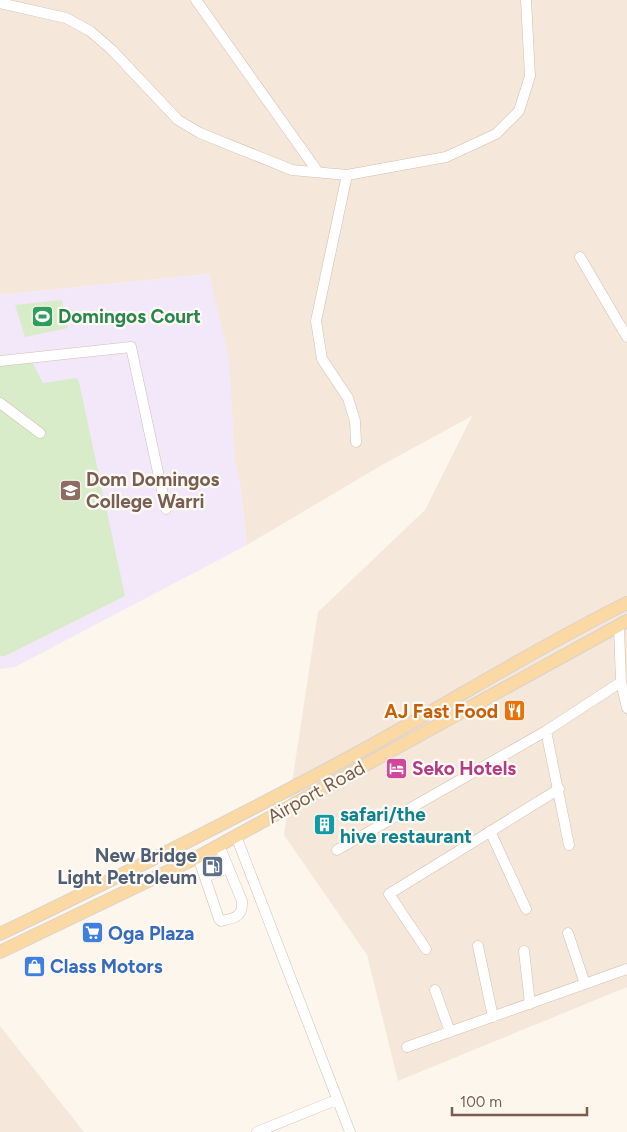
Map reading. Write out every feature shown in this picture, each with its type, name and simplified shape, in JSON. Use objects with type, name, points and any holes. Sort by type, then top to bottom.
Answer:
[{"type":"main road","name":"Airport Road","points":[[0,934],[189,842],[351,756],[533,652],[627,603]]},
{"type":"main road","name":"Airport Road","points":[[0,952],[198,857],[585,642],[623,623]]},
{"type":"main road","points":[[143,864],[152,879]]},
{"type":"street","points":[[196,0],[318,172]]},
{"type":"street","points":[[0,3],[66,18],[90,30],[112,50],[178,120],[200,134],[292,170],[347,175],[446,157],[496,134],[519,111],[530,76],[526,0]]},
{"type":"street","points":[[347,175],[316,321],[322,359],[348,398],[356,421],[356,442]]},
{"type":"street","points":[[580,257],[627,337]]},
{"type":"street","points":[[0,361],[131,347],[166,509]]},
{"type":"street","points":[[0,403],[40,433]]},
{"type":"street","points":[[623,623],[621,682],[627,708]]},
{"type":"street","points":[[337,850],[546,730],[621,682]]},
{"type":"street","points":[[546,730],[569,846]]},
{"type":"street","points":[[426,948],[388,894],[559,789]]},
{"type":"street","points":[[490,831],[526,909]]},
{"type":"street","points":[[236,836],[336,1100],[350,1132]]},
{"type":"street","points":[[198,857],[219,919],[221,921],[240,915],[243,910],[242,901],[219,845]]},
{"type":"street","points":[[205,877],[228,868]]},
{"type":"street","points":[[568,933],[585,984]]},
{"type":"street","points":[[478,946],[493,1017]]},
{"type":"street","points":[[524,951],[530,1004]]},
{"type":"street","points":[[407,1047],[627,969]]},
{"type":"street","points":[[435,990],[450,1032]]},
{"type":"street","points":[[258,1132],[336,1100]]},
{"type":"shaded area","points":[[0,0],[627,0],[627,987],[398,1081],[367,955],[284,835],[318,612],[425,510],[472,416],[382,465],[247,545],[239,477],[235,463],[209,274],[0,295]]},
{"type":"shaded area","name":"Dom Domingos College Warri","points":[[209,274],[229,358],[235,463],[239,477],[247,545],[15,667],[0,669],[0,295]]},
{"type":"shaded area","points":[[0,1026],[84,1132],[0,1132]]},
{"type":"green space","name":"Domingos Court","points":[[62,300],[68,328],[25,337],[15,305]]},
{"type":"green space","points":[[32,362],[43,383],[77,378],[79,382],[125,596],[5,656],[0,656],[0,407],[36,436],[43,437],[0,399],[0,364]]},
{"type":"place","name":"Domingos Court","points":[[42,316]]},
{"type":"place","name":"Dom Domingos College Warri","points":[[70,490]]},
{"type":"place","name":"AJ Fast Food","points":[[514,711]]},
{"type":"place","name":"Seko Hotels","points":[[396,768]]},
{"type":"place","name":"safari/the hive restaurant","points":[[324,825]]},
{"type":"place","name":"New Bridge Light Petroleum","points":[[213,866]]},
{"type":"place","name":"Oga Plaza","points":[[92,933]]},
{"type":"place","name":"Class Motors","points":[[34,966]]}]
